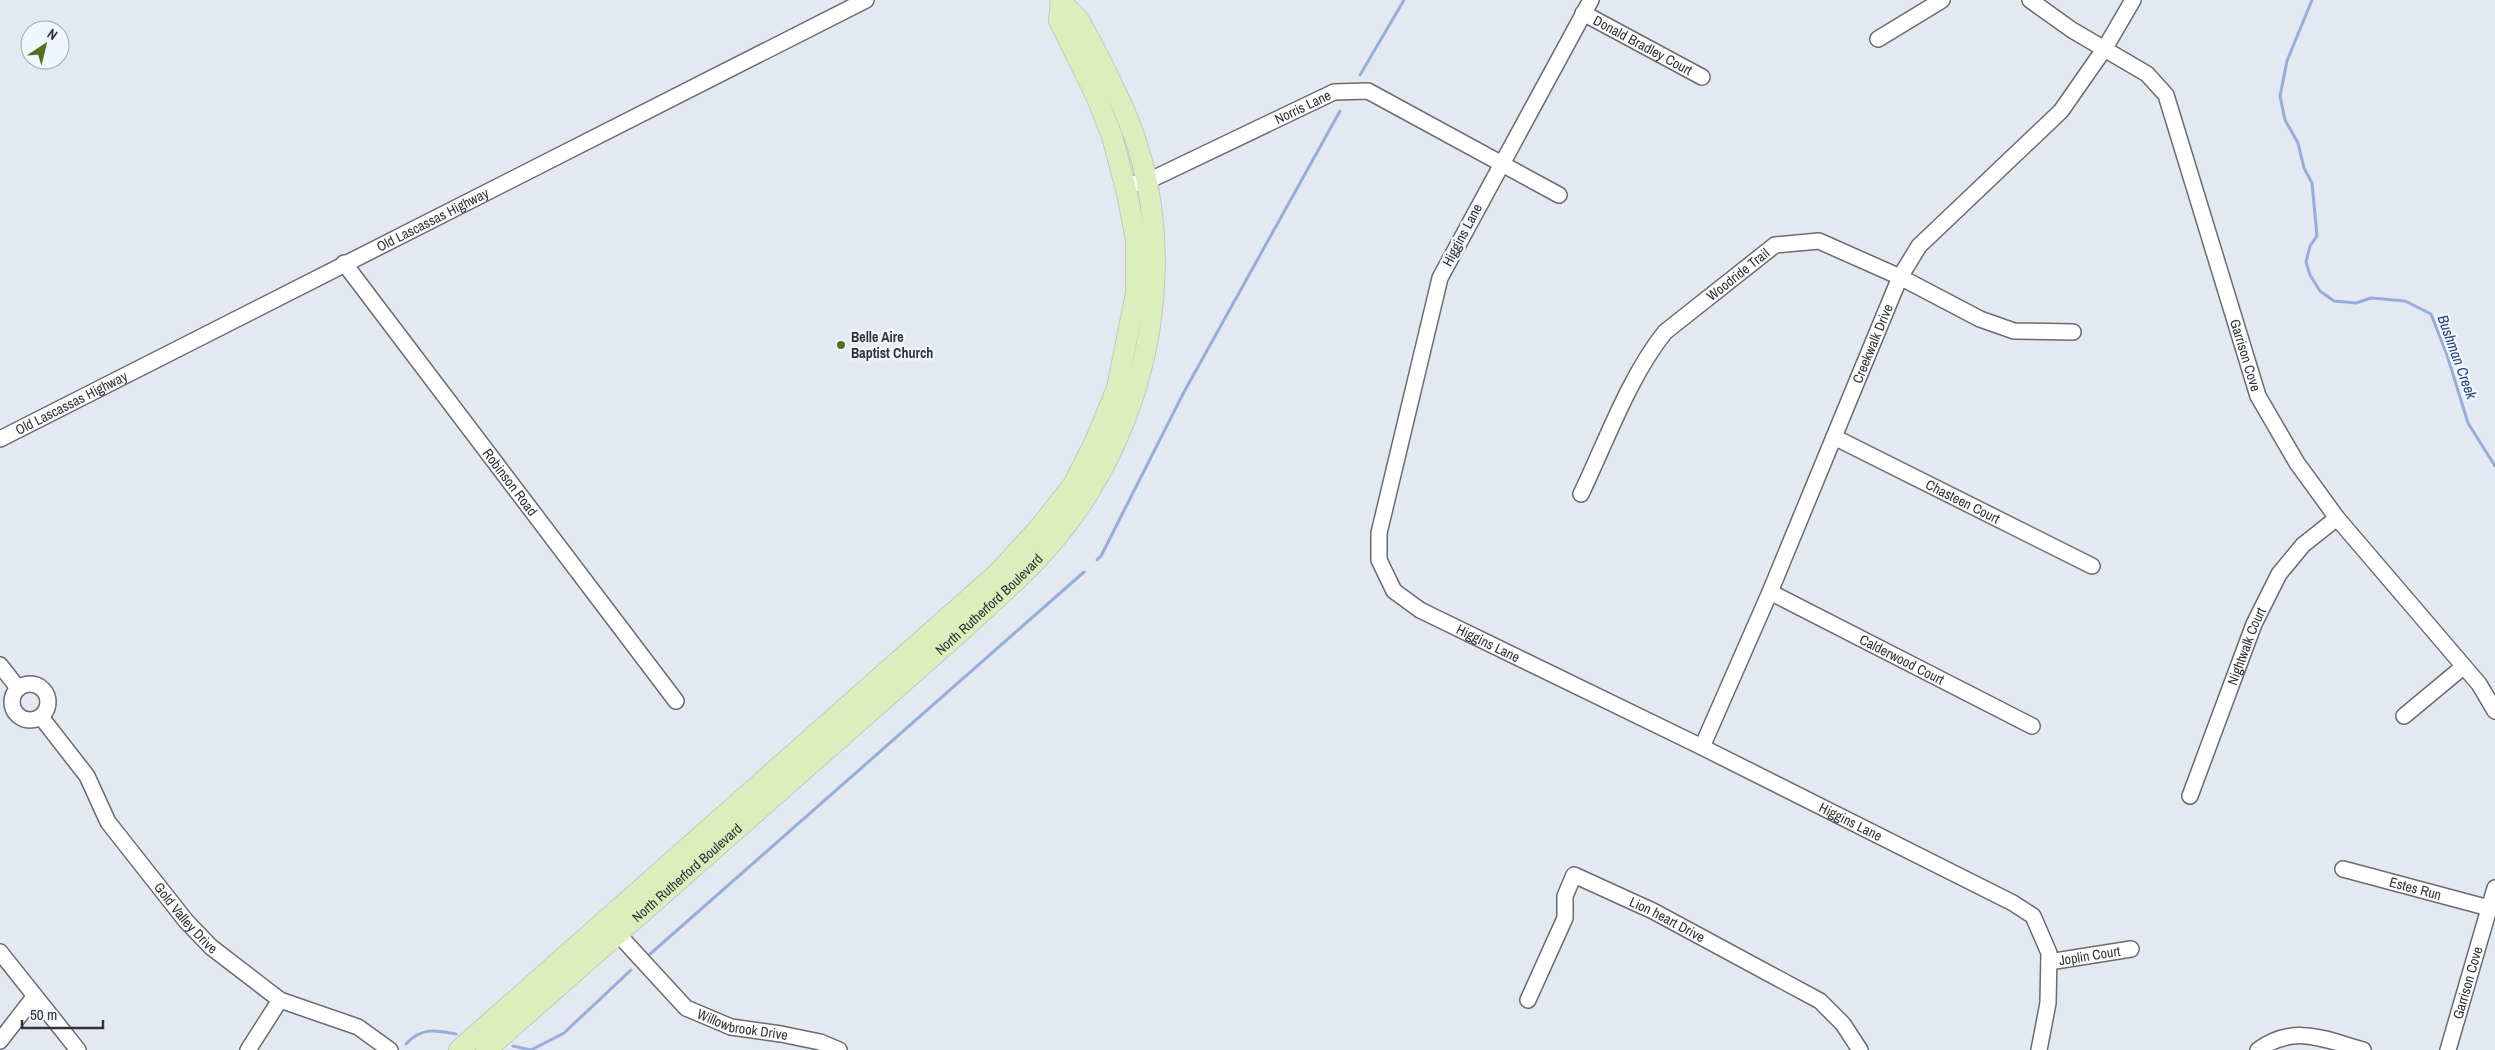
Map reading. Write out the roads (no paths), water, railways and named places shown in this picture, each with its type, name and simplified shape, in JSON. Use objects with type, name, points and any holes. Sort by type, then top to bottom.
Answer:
[{"type":"main road","name":"North Rutherford Boulevard","points":[[486,1050],[1000,594],[1056,538],[1086,498],[1114,447],[1136,390],[1149,334],[1155,277],[1152,224],[1146,182],[1124,111],[1079,20],[1061,2]]},
{"type":"main road","name":"North Rutherford Boulevard","points":[[459,1050],[998,573],[1046,520],[1072,485],[1096,442],[1117,388],[1136,293],[1136,240],[1125,185],[1112,136],[1098,98],[1059,20],[1061,2]]},
{"type":"street","name":"Old Lascassas Highway","points":[[0,439],[344,262],[866,0]]},
{"type":"street","points":[[1878,38],[1942,0]]},
{"type":"street","name":"Garrison Cove","points":[[2030,0],[2072,30],[2147,74],[2166,95],[2258,396],[2297,463],[2337,518],[2479,684],[2495,711]]},
{"type":"street","name":"Creekwalk Drive","points":[[1702,747],[1770,592],[1900,277],[1919,246],[2060,111],[2105,48],[2133,0]]},
{"type":"street","name":"Donald Bradley Court","points":[[1587,7],[1702,77]]},
{"type":"street","name":"Higgins Lane","points":[[1587,7],[1440,278],[1379,533],[1379,560],[1394,591],[1420,610],[1702,747],[2013,903],[2033,916],[2049,953],[2048,1003],[2039,1050]]},
{"type":"street","name":"Norris Lane","points":[[1125,185],[1146,182],[1334,92],[1368,91],[1558,195]]},
{"type":"street","name":"Woodride Trail","points":[[1581,494],[1630,389],[1660,338],[1774,245],[1819,240],[1900,277],[1980,319],[2014,331],[2073,332]]},
{"type":"street","name":"Robinson Road","points":[[344,262],[676,701]]},
{"type":"street","name":"Chasteen Court","points":[[1834,437],[2092,566]]},
{"type":"street","name":"Nightwalk Court","points":[[2190,796],[2254,624],[2279,574],[2303,545],[2337,518]]},
{"type":"street","name":"Calderwood Court","points":[[1770,592],[2032,726]]},
{"type":"street","points":[[0,665],[18,688]]},
{"type":"street","points":[[2404,716],[2463,667]]},
{"type":"street","points":[[35,684],[45,691],[49,702],[48,708],[41,717],[31,721],[25,720],[14,713],[11,700],[18,688],[35,684]]},
{"type":"street","name":"Gold Valley Drive","points":[[41,717],[87,776],[108,822],[186,921],[211,947],[280,1000],[358,1027],[390,1050]]},
{"type":"street","name":"Estes Run","points":[[2343,870],[2489,908]]},
{"type":"street","name":"Lion heart Drive","points":[[1528,1000],[1564,918],[1565,896],[1574,875],[1653,911],[1820,1000],[1843,1024],[1860,1050]]},
{"type":"street","name":"Garrison Cove","points":[[2448,1050],[2495,888]]},
{"type":"street","name":"Willowbrook Drive","points":[[618,934],[686,1008],[731,1027],[797,1037],[820,1042],[839,1050]]},
{"type":"street","name":"Joplin Court","points":[[2049,962],[2131,949]]},
{"type":"street","points":[[0,952],[78,1050]]},
{"type":"street","points":[[0,1041],[34,996]]},
{"type":"street","points":[[248,1050],[280,1000]]},
{"type":"street","points":[[2258,1050],[2278,1038],[2305,1034],[2363,1050]]},
{"type":"waterway","points":[[1360,75],[1404,0]]},
{"type":"waterway","name":"Bushman Creek","points":[[2312,0],[2287,61],[2280,96],[2285,120],[2298,143],[2304,168],[2312,183],[2317,236],[2310,246],[2306,262],[2310,275],[2320,291],[2334,301],[2356,303],[2371,298],[2405,301],[2431,314],[2447,355],[2468,423],[2495,466]]},
{"type":"waterway","points":[[1097,560],[1101,556],[1184,392],[1340,111]]},
{"type":"waterway","points":[[650,954],[1084,572]]},
{"type":"waterway","points":[[513,1046],[531,1050],[564,1033],[631,970]]},
{"type":"waterway","points":[[406,1044],[423,1032],[442,1031],[456,1034]]},
{"type":"place","name":"Belle Aire Baptist Church","points":[[841,345]]}]
